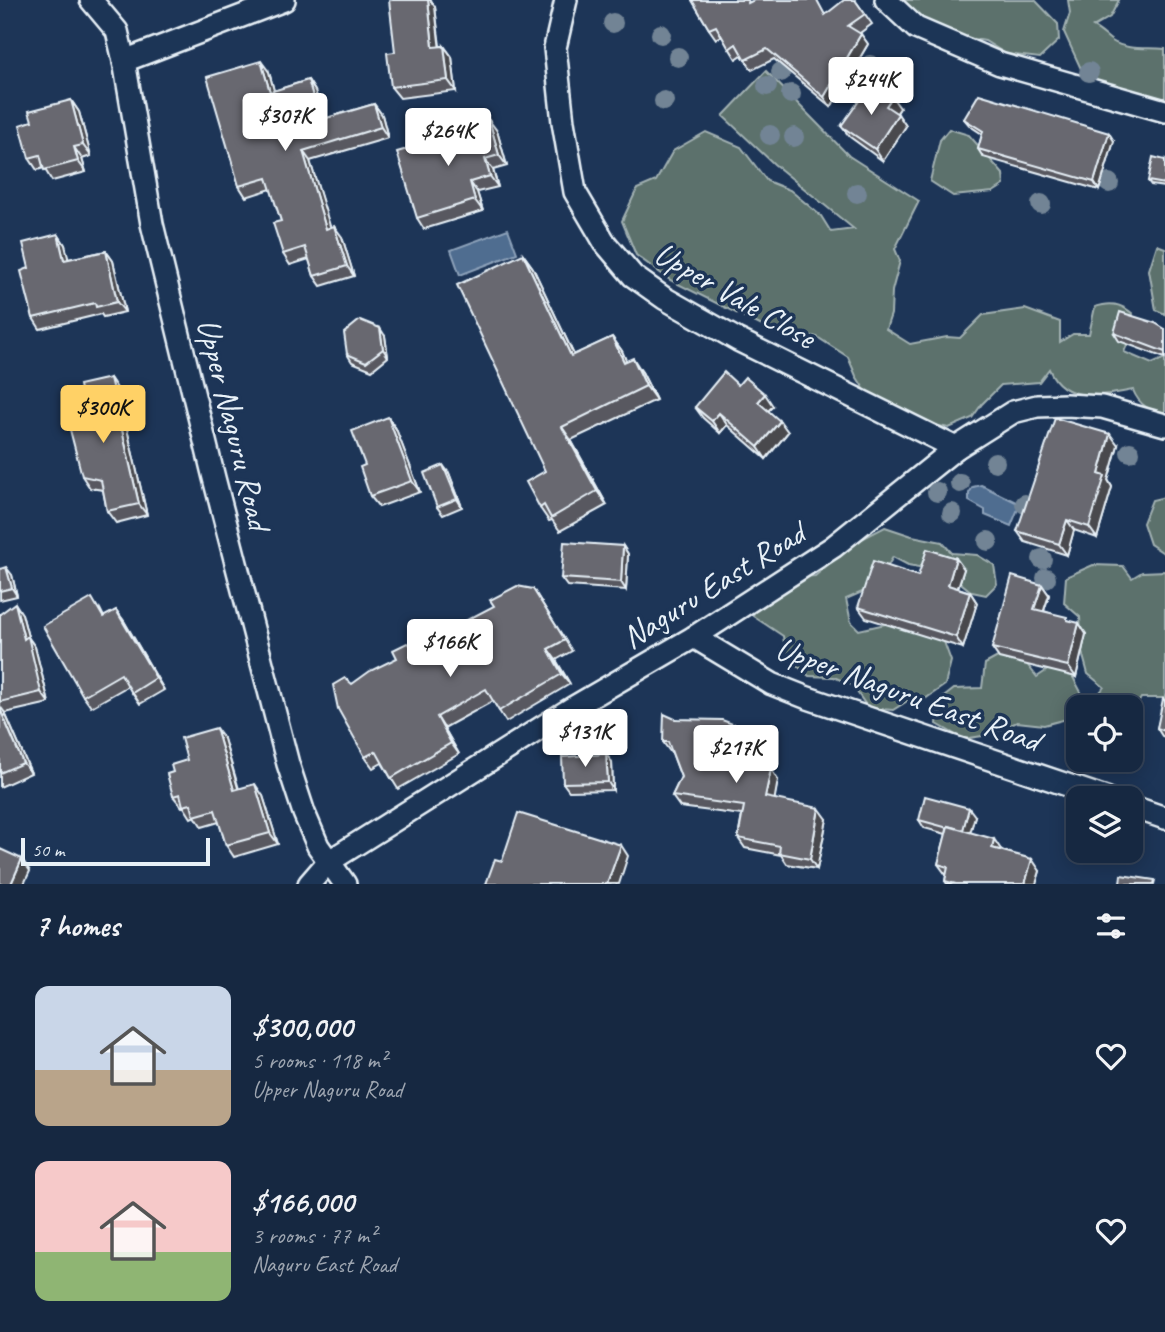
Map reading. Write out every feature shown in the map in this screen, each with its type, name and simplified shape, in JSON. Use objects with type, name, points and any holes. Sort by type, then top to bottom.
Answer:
[{"type":"street","name":"Upper Naguru Road","points":[[91,0],[117,31],[152,224],[288,764],[304,813],[328,862],[345,884]]},
{"type":"street","points":[[124,61],[284,0]]},
{"type":"street","name":"Upper Vale Close","points":[[566,0],[555,48],[563,122],[575,192],[605,243],[633,276],[664,298],[738,340],[956,448]]},
{"type":"street","points":[[886,0],[916,29],[1000,64],[1165,111]]},
{"type":"street","name":"Naguru East Road","points":[[309,884],[328,862],[574,707],[694,637],[833,547],[956,448],[1013,412],[1037,406],[1102,407],[1165,425]]},
{"type":"street","name":"Upper Naguru East Road","points":[[694,637],[772,684],[804,697],[1070,786]]},
{"type":"street","points":[[1143,810],[1165,818]]},
{"type":"green space","points":[[899,0],[1035,0],[1058,24],[1059,40],[1040,58],[1006,54],[985,41],[957,36],[916,17]]},
{"type":"green space","points":[[1068,0],[1119,0],[1110,17],[1093,27],[1124,46],[1165,49],[1165,99],[1139,96],[1088,78],[1064,32],[1070,13]]},
{"type":"green space","points":[[766,71],[849,156],[919,201],[895,249],[900,261],[886,329],[910,344],[947,337],[960,338],[983,315],[1025,309],[1060,322],[1060,342],[1073,334],[1089,334],[1095,307],[1105,304],[1119,306],[1133,314],[1130,338],[1124,352],[1152,364],[1165,358],[1165,415],[1146,407],[1138,400],[1133,390],[1098,395],[1075,393],[1064,388],[1049,369],[1039,382],[1001,385],[972,418],[949,428],[919,422],[870,398],[848,357],[817,337],[766,328],[670,280],[636,255],[622,221],[637,189],[656,181],[673,151],[706,132],[741,147],[767,181],[790,190],[821,216],[831,232],[854,229],[774,164],[723,116]]},
{"type":"green space","points":[[949,129],[969,135],[1003,174],[1004,185],[993,192],[953,196],[930,181],[940,140]]},
{"type":"green space","points":[[1157,245],[1165,248],[1165,314],[1156,310],[1149,270]]},
{"type":"green space","points":[[1165,497],[1165,554],[1150,544],[1143,523],[1152,500]]},
{"type":"green space","points":[[885,527],[942,542],[952,553],[977,555],[994,565],[997,584],[986,595],[972,592],[947,572],[908,565],[893,557],[876,586],[846,599],[851,622],[859,630],[903,620],[940,631],[951,661],[945,685],[925,699],[909,700],[893,710],[868,708],[852,685],[834,677],[809,676],[786,656],[783,636],[753,616],[762,579],[815,576],[852,544]]},
{"type":"green space","points":[[1093,565],[1123,566],[1132,578],[1142,572],[1165,571],[1165,698],[1098,695],[1104,687],[1088,674],[1082,652],[1080,617],[1064,603],[1066,577]]},
{"type":"green space","points":[[1014,648],[1037,677],[1055,665],[1067,666],[1082,694],[1066,695],[1066,719],[1044,725],[1017,722],[989,735],[963,739],[937,724],[940,700],[954,689],[982,688],[985,664]]},
{"type":"water","points":[[508,229],[517,253],[460,275],[451,250]]},
{"type":"water","points":[[981,485],[1020,504],[1011,526],[985,515],[985,510],[969,501],[969,493],[973,487]]},
{"type":"building","points":[[389,0],[428,0],[433,47],[444,46],[448,80],[391,87],[387,53],[395,52]]},
{"type":"building","points":[[692,0],[747,0],[748,3],[754,0],[817,0],[825,15],[844,0],[855,0],[865,14],[848,26],[861,34],[824,97],[767,49],[745,60],[736,44],[729,49],[716,26],[709,29]]},
{"type":"building","points":[[261,61],[270,92],[308,80],[320,120],[374,104],[381,127],[303,151],[326,229],[334,226],[347,266],[314,276],[305,247],[283,254],[273,223],[281,221],[267,178],[239,186],[207,77]]},
{"type":"building","points":[[872,83],[892,97],[886,106],[898,114],[875,149],[841,126]]},
{"type":"building","points":[[979,94],[1109,133],[1094,182],[978,149],[983,131],[964,119]]},
{"type":"building","points":[[71,100],[83,145],[74,147],[78,161],[44,170],[40,155],[29,158],[20,125],[32,121],[29,111]]},
{"type":"building","points":[[489,120],[499,155],[485,159],[490,176],[470,182],[475,200],[417,218],[397,152],[446,138],[444,133]]},
{"type":"building","points":[[1153,157],[1165,160],[1165,184],[1148,181]]},
{"type":"building","points":[[58,234],[64,260],[106,251],[117,302],[96,307],[95,303],[33,318],[21,271],[29,268],[23,243]]},
{"type":"building","points":[[523,254],[571,356],[612,337],[624,362],[633,358],[646,386],[562,427],[597,491],[551,518],[544,505],[540,508],[526,482],[545,471],[457,285]]},
{"type":"building","points":[[1120,312],[1165,329],[1165,352],[1114,333]]},
{"type":"building","points":[[360,320],[380,328],[383,349],[366,362],[347,354],[344,333]]},
{"type":"building","points":[[724,372],[738,385],[745,377],[765,394],[758,402],[780,421],[758,447],[719,413],[712,421],[695,407]]},
{"type":"building","points":[[110,378],[139,504],[107,511],[101,480],[82,476],[68,422],[84,410],[79,385]]},
{"type":"building","points":[[388,417],[412,481],[370,496],[360,467],[365,465],[352,431]]},
{"type":"building","points":[[1055,418],[1110,434],[1099,474],[1105,476],[1089,527],[1067,520],[1059,544],[1017,531]]},
{"type":"building","points":[[443,465],[457,499],[437,507],[424,473]]},
{"type":"building","points":[[564,542],[623,546],[621,582],[561,578]]},
{"type":"building","points":[[927,549],[956,558],[948,585],[970,592],[956,637],[858,607],[873,561],[918,576]]},
{"type":"building","points":[[6,567],[12,588],[0,591],[0,569]]},
{"type":"building","points":[[1012,576],[1042,585],[1034,609],[1067,617],[1067,620],[1079,623],[1068,666],[992,648]]},
{"type":"building","points":[[517,586],[533,589],[565,640],[548,649],[562,674],[499,711],[486,689],[437,717],[451,743],[391,778],[376,751],[365,757],[338,709],[333,685],[345,678],[352,684],[370,671],[397,658],[393,650],[407,643],[441,661],[446,631],[494,606],[490,600]]},
{"type":"building","points":[[92,598],[103,617],[116,610],[156,678],[132,693],[121,674],[83,696],[43,626]]},
{"type":"building","points":[[15,603],[24,639],[28,636],[41,692],[0,702],[0,614]]},
{"type":"building","points":[[1163,699],[1165,700],[1165,731],[1157,728]]},
{"type":"building","points":[[0,709],[23,763],[0,773]]},
{"type":"building","points":[[664,714],[675,719],[722,720],[735,725],[733,761],[771,769],[765,797],[819,808],[810,859],[779,853],[780,846],[738,838],[744,806],[672,796],[681,777],[668,742],[663,742]]},
{"type":"building","points":[[216,728],[234,790],[255,784],[270,833],[226,845],[215,810],[194,816],[191,804],[183,806],[180,794],[173,796],[167,774],[173,772],[171,765],[187,760],[181,738]]},
{"type":"building","points":[[606,754],[608,782],[563,783],[562,757]]},
{"type":"building","points":[[925,796],[969,808],[963,830],[919,820]]},
{"type":"building","points":[[518,813],[621,845],[607,884],[486,884],[495,859],[502,861]]},
{"type":"building","points":[[948,826],[994,839],[992,848],[1032,859],[1025,884],[956,884],[945,881],[948,867],[938,864]]},
{"type":"building","points":[[0,849],[22,859],[11,884],[0,884]]},
{"type":"building","points":[[1121,875],[1155,880],[1154,884],[1120,884]]}]
